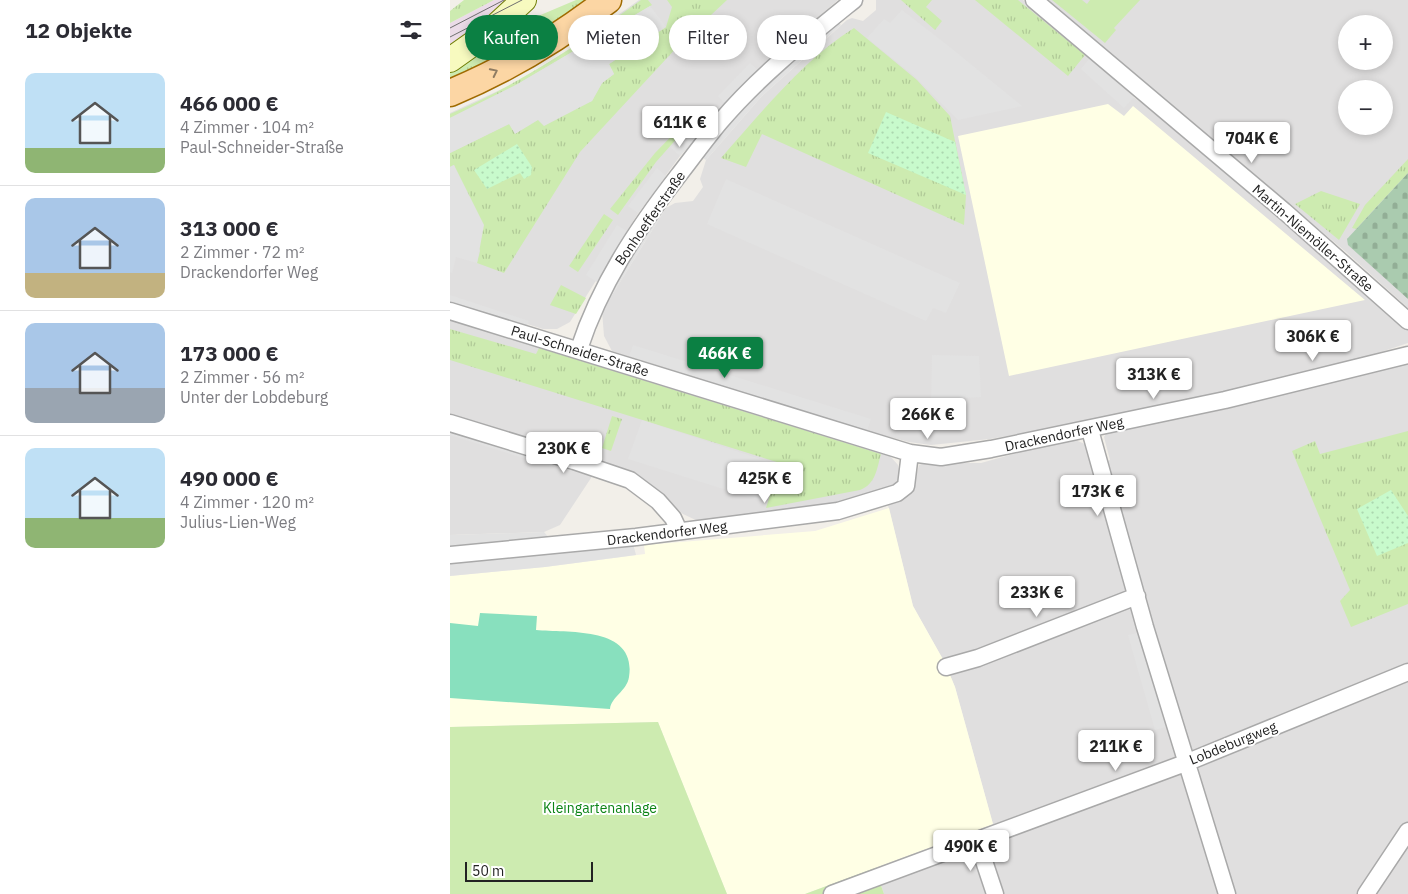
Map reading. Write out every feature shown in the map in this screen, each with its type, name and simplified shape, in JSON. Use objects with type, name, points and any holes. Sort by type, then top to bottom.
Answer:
[{"type":"main road","points":[[450,60],[488,33],[524,0]]},
{"type":"main road","points":[[450,93],[502,68],[543,44],[608,0]]},
{"type":"street","name":"Bonhoefferstraße","points":[[579,349],[602,289],[637,231],[714,130],[767,73],[818,28],[854,0]]},
{"type":"street","name":"Martin-Niemöller-Straße","points":[[1034,0],[1284,211],[1408,321]]},
{"type":"street","name":"Paul-Schneider-Straße","points":[[450,311],[579,349],[910,453]]},
{"type":"street","name":"Drackendorfer Weg","points":[[450,555],[679,531],[838,510],[897,493],[906,486],[910,453],[942,457],[955,456],[1090,430],[1225,400],[1408,354]]},
{"type":"street","points":[[450,423],[630,480],[658,501],[673,518],[679,531]]},
{"type":"street","points":[[1090,430],[1136,596],[1227,894]]},
{"type":"street","points":[[946,667],[978,658],[1136,596]]},
{"type":"street","name":"Lobdeburgweg","points":[[832,894],[1188,762],[1408,672]]},
{"type":"street","points":[[1366,894],[1408,831]]},
{"type":"street","points":[[977,840],[995,894]]},
{"type":"shaded area","points":[[494,0],[513,0],[499,15],[465,15]]},
{"type":"shaded area","points":[[639,0],[838,0],[821,15],[757,15],[757,60],[769,60],[680,156],[639,212],[570,322],[557,329],[543,329],[450,300],[450,113],[517,82],[552,60],[558,60],[558,56],[568,50],[568,60],[659,60],[659,15],[618,15]]},
{"type":"shaded area","points":[[876,0],[1023,0],[1133,97],[1161,116],[1408,324],[1408,343],[1339,366],[1267,384],[1069,425],[990,439],[931,445],[909,442],[867,431],[612,351],[604,336],[602,311],[666,208],[675,203],[693,201],[703,187],[700,179],[706,160],[761,97],[802,60],[826,60],[826,39],[847,20],[852,18],[863,21],[876,10]]},
{"type":"shaded area","points":[[1046,0],[1408,0],[1408,308],[1346,252]]},
{"type":"shaded area","points":[[650,6],[657,15],[635,15]]},
{"type":"shaded area","points":[[902,10],[1022,106],[958,120],[913,75],[867,38],[884,19],[890,23]]},
{"type":"shaded area","points":[[465,15],[465,36],[450,44],[450,23]]},
{"type":"shaded area","points":[[659,18],[666,27],[659,32]]},
{"type":"shaded area","points":[[837,21],[841,25],[826,38],[826,31]]},
{"type":"shaded area","points":[[568,54],[568,60],[615,60],[609,64],[614,74],[602,83],[592,101],[544,126],[538,120],[515,134],[509,124],[450,153],[450,118],[516,85]]},
{"type":"shaded area","points":[[1090,58],[1134,97],[1124,108],[1081,69]]},
{"type":"shaded area","points":[[792,60],[802,60],[761,97],[706,160],[700,156],[757,91]]},
{"type":"shaded area","points":[[750,63],[759,71],[726,105],[718,96]]},
{"type":"shaded area","points":[[1108,104],[1124,116],[1133,106],[1365,300],[1009,376],[958,136]]},
{"type":"shaded area","points":[[702,113],[711,121],[680,156],[671,148]]},
{"type":"shaded area","points":[[454,165],[484,225],[477,263],[456,257],[452,273],[450,272],[450,167]]},
{"type":"shaded area","points":[[657,168],[666,176],[638,213],[628,206]]},
{"type":"shaded area","points":[[726,179],[960,283],[946,313],[933,308],[926,321],[707,224]]},
{"type":"shaded area","points":[[660,204],[666,208],[602,311],[597,307]]},
{"type":"shaded area","points":[[617,225],[628,232],[597,282],[586,275]]},
{"type":"shaded area","points":[[450,295],[529,321],[525,331],[450,309]]},
{"type":"shaded area","points":[[450,320],[890,456],[898,465],[900,477],[891,488],[828,506],[700,522],[683,514],[643,479],[598,461],[591,478],[560,525],[544,532],[450,535]]},
{"type":"shaded area","points":[[633,345],[871,419],[867,431],[629,356]]},
{"type":"shaded area","points":[[932,355],[979,356],[981,397],[962,398],[962,413],[931,412]]},
{"type":"shaded area","points":[[1408,363],[1408,894],[884,894],[875,868],[993,824],[955,687],[945,663],[913,606],[888,505],[909,495],[913,488],[919,465],[924,463],[981,463],[1071,438],[1087,445],[1096,465],[1110,460],[1104,437],[1108,431],[1123,427],[1124,430],[1227,409]]},
{"type":"shaded area","points":[[642,420],[778,465],[765,502],[628,459]]},
{"type":"shaded area","points":[[450,429],[554,462],[552,467],[450,435]]},
{"type":"shaded area","points":[[889,508],[913,606],[945,663],[955,687],[993,824],[805,894],[727,894],[658,722],[450,727],[450,576],[545,567],[645,554],[644,545],[815,531]]},
{"type":"shaded area","points":[[544,532],[551,540],[632,540],[636,555],[545,567],[450,576],[450,535]]},
{"type":"shaded area","points":[[1142,632],[1169,726],[1155,730],[1128,635]]},
{"type":"green space","points":[[464,0],[494,0],[450,23],[450,11]]},
{"type":"green space","points":[[576,0],[595,0],[577,13],[568,15],[568,18],[558,23],[558,15],[541,15]]},
{"type":"green space","points":[[641,0],[648,0],[652,5],[635,15],[619,15]]},
{"type":"green space","points":[[667,0],[727,0],[711,15],[670,15],[672,7]]},
{"type":"green space","points":[[901,0],[932,0],[926,7],[942,21],[935,30]]},
{"type":"green space","points":[[975,0],[1018,0],[1085,55],[1068,76]]},
{"type":"green space","points":[[1052,0],[1082,0],[1087,4],[1090,0],[1140,0],[1114,28],[1116,30],[1105,43]]},
{"type":"green space","points":[[669,17],[669,56],[580,152],[504,273],[477,263],[480,251],[454,165],[450,167],[450,153],[509,124],[538,120],[592,101],[602,83],[614,74],[609,64],[615,60],[659,60],[659,32],[666,27]]},
{"type":"green space","points":[[854,28],[917,80],[950,116],[966,195],[964,225],[762,134],[746,167],[721,158],[800,71],[812,60],[826,60],[826,49]]},
{"type":"green space","points":[[568,49],[568,54],[516,85],[450,118],[450,114],[500,90],[551,60],[558,60],[558,56]]},
{"type":"green space","points":[[469,60],[492,60],[450,83],[450,73]]},
{"type":"green space","points":[[886,112],[955,142],[966,195],[868,153]]},
{"type":"green space","points":[[692,115],[695,118],[656,162],[618,215],[610,209],[655,153]]},
{"type":"green space","points":[[517,144],[532,167],[531,175],[524,179],[520,173],[487,189],[474,170]]},
{"type":"green space","points":[[1408,159],[1408,173],[1356,229],[1352,228],[1365,205]]},
{"type":"green space","points":[[1408,173],[1408,299],[1348,245],[1347,239]]},
{"type":"green space","points":[[1321,191],[1360,204],[1339,240],[1295,204]]},
{"type":"green space","points":[[604,214],[613,220],[578,272],[569,266]]},
{"type":"green space","points":[[561,285],[586,298],[576,314],[550,305]]},
{"type":"green space","points":[[450,329],[536,354],[539,348],[881,454],[877,470],[873,480],[860,490],[766,508],[780,463],[450,360]]},
{"type":"green space","points":[[612,416],[622,419],[611,451],[602,448]]},
{"type":"green space","points":[[1408,431],[1408,604],[1351,627],[1340,601],[1350,590],[1292,451],[1315,441],[1320,454]]},
{"type":"green space","points":[[1391,490],[1408,516],[1408,543],[1377,556],[1357,509]]},
{"type":"green space","points":[[480,613],[537,616],[536,630],[582,633],[612,641],[622,649],[629,660],[628,682],[613,701],[610,709],[450,698],[450,623],[478,626]]},
{"type":"green space","name":"Kleingartenanlage","points":[[658,722],[727,894],[450,894],[450,727]]},
{"type":"green space","points":[[875,868],[884,894],[805,894]]},
{"type":"tram line","points":[[450,28],[504,0]]},
{"type":"tram line","points":[[450,37],[522,0]]}]
